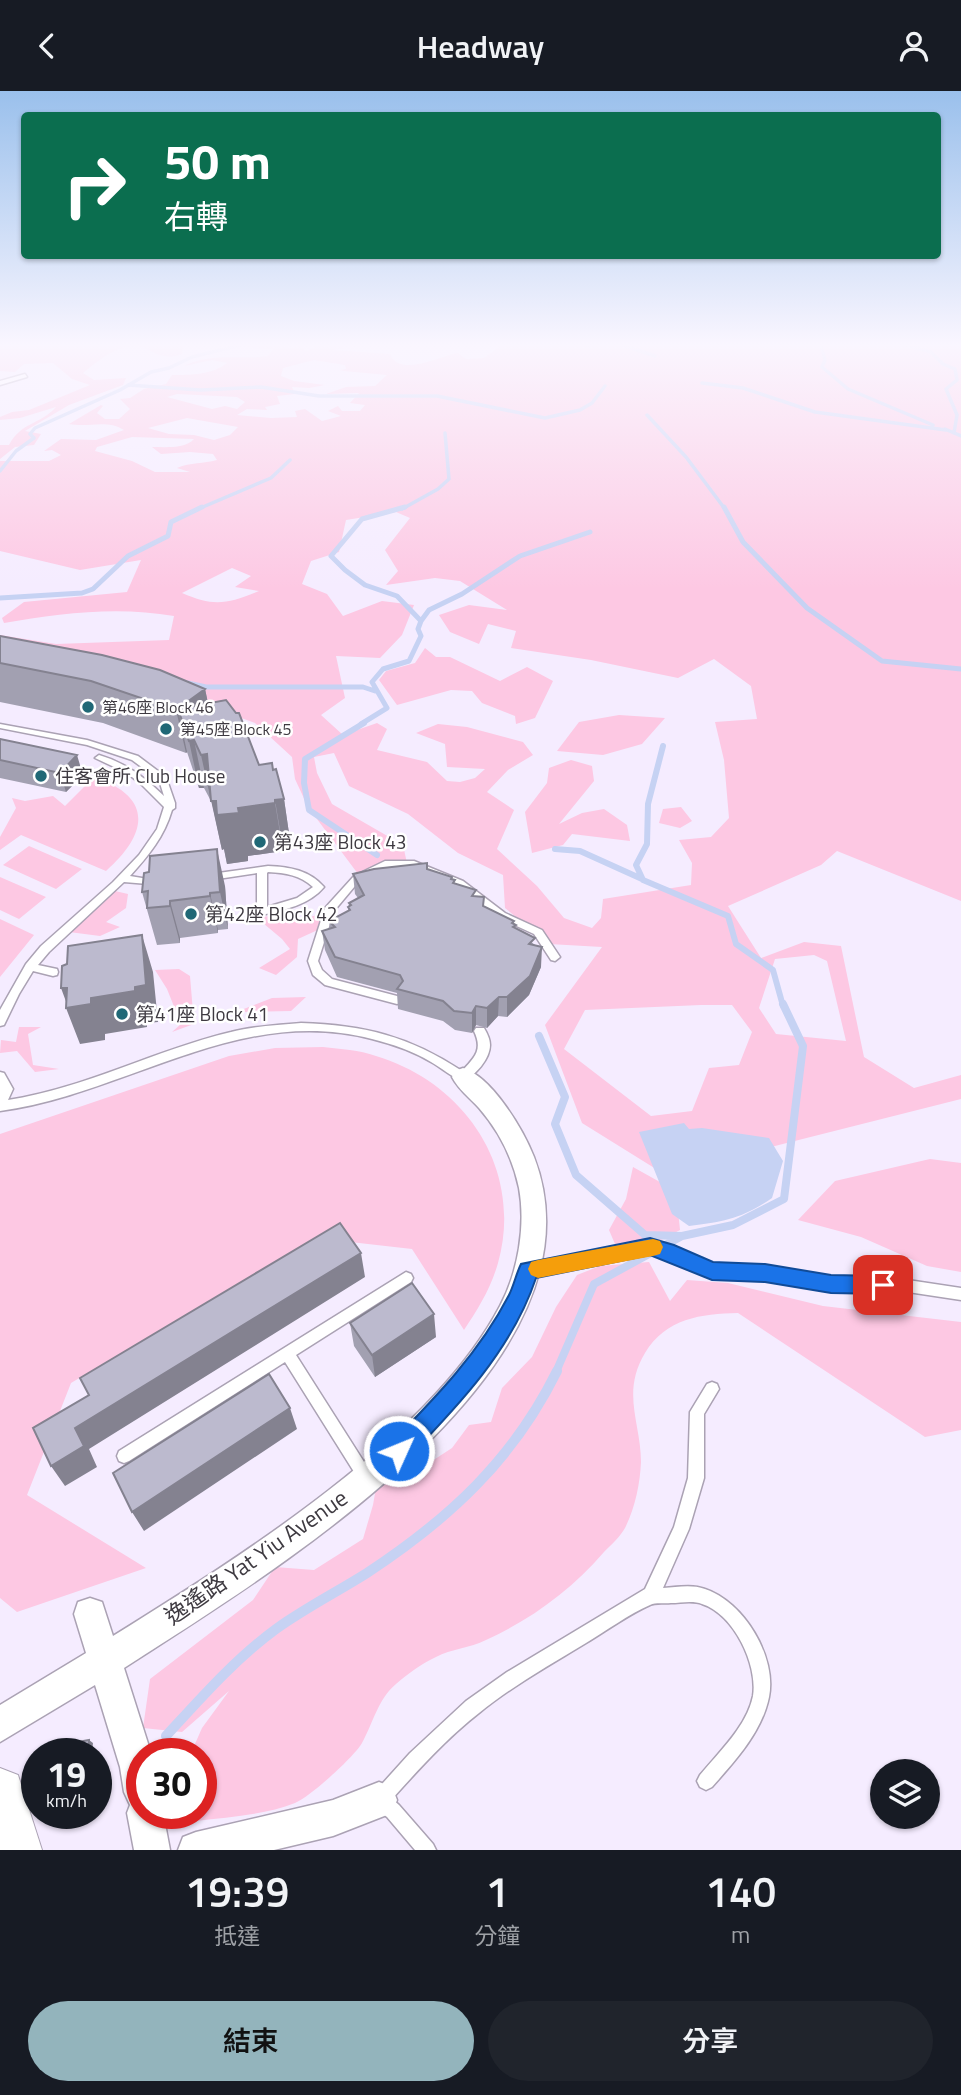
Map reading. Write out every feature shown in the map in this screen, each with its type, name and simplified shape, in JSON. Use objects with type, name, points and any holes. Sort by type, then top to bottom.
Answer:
[{"type":"main road","points":[[0,1793],[16,1850]]},
{"type":"street","name":"逸遙路 Yat Yiu Avenue","points":[[0,1725],[241,1571],[366,1478],[429,1422],[481,1361],[519,1297],[528,1271],[534,1219],[527,1171],[509,1128],[480,1092],[463,1077]]},
{"type":"street","points":[[90,1614],[129,1738]]},
{"type":"street","points":[[196,1850],[332,1818],[379,1800]]},
{"type":"street","points":[[148,1829],[152,1850]]},
{"type":"lane","points":[[0,726],[137,758],[149,766],[165,784],[170,808],[156,841],[122,878],[60,933],[30,967],[0,1022]]},
{"type":"lane","points":[[99,758],[134,772],[150,785],[170,808]]},
{"type":"lane","points":[[397,1000],[329,982],[317,972],[313,961],[328,910],[356,878],[386,864],[414,864],[460,883],[501,915],[538,932],[555,957]]},
{"type":"lane","points":[[199,879],[262,870],[299,871],[319,887],[313,894],[302,897],[291,906],[262,912],[262,870]]},
{"type":"lane","points":[[122,878],[174,882]]},
{"type":"lane","points":[[30,967],[53,972]]},
{"type":"lane","name":"逸遙路 Yat Yiu Avenue","points":[[0,1106],[59,1094],[201,1044],[250,1032],[287,1028],[328,1028],[383,1036],[428,1054],[463,1077]]},
{"type":"lane","points":[[463,1077],[482,1058],[486,1049],[480,1031]]},
{"type":"lane","name":"逸遙路 Yat Yiu Avenue","points":[[0,1076],[7,1089],[0,1106]]},
{"type":"lane","points":[[528,1271],[650,1247],[667,1251],[712,1271],[765,1273],[831,1284],[908,1286],[961,1294]]},
{"type":"lane","points":[[124,1456],[406,1277]]},
{"type":"lane","points":[[287,1353],[366,1478]]},
{"type":"lane","points":[[651,1595],[681,1529],[696,1478],[697,1412],[712,1389]]},
{"type":"lane","points":[[427,1850],[393,1811],[379,1800],[416,1759],[472,1707],[513,1678],[651,1595],[703,1596],[722,1607],[739,1623],[758,1654],[764,1693],[744,1736],[706,1781]]},
{"type":"shaded area","points":[[35,425],[25,431],[41,434],[34,445],[15,447],[0,459],[0,445],[9,445],[25,428]]},
{"type":"shaded area","points":[[111,425],[159,425],[148,428],[169,434],[194,435],[214,440],[230,435],[238,427],[227,425],[961,425],[961,901],[837,851],[821,865],[728,906],[761,958],[804,942],[841,946],[864,1057],[914,1088],[961,1075],[961,1099],[664,1174],[582,1123],[545,1025],[602,947],[549,944],[505,908],[503,875],[458,853],[408,814],[349,786],[334,753],[314,757],[317,773],[332,804],[403,845],[410,877],[367,886],[308,807],[295,779],[292,757],[255,723],[192,700],[0,667],[0,635],[56,644],[169,640],[174,616],[153,613],[89,612],[4,623],[2,618],[24,602],[127,592],[141,560],[80,570],[0,551],[0,461],[49,461],[61,455],[52,450],[44,451],[61,439],[96,440],[124,430]],"holes":[[[132,437],[194,439],[180,446],[152,447],[161,454],[213,454],[217,460],[177,468],[190,472],[155,472],[132,461],[95,451],[97,447]],[[396,512],[410,518],[385,550],[398,571],[386,585],[435,578],[460,581],[507,610],[469,605],[439,615],[450,632],[479,644],[488,624],[516,631],[511,648],[591,660],[678,678],[714,659],[751,686],[757,719],[715,722],[724,760],[729,818],[711,837],[679,840],[692,863],[691,885],[603,899],[601,918],[592,928],[564,918],[537,886],[497,849],[514,810],[487,792],[508,770],[533,755],[523,742],[467,727],[438,724],[416,733],[445,744],[447,767],[485,769],[475,778],[460,782],[447,781],[427,762],[377,750],[387,729],[377,723],[343,735],[321,715],[345,698],[336,656],[380,658],[402,635],[414,605],[382,601],[343,616],[327,594],[302,584],[311,561],[339,552],[346,520]],[[232,568],[251,576],[235,587],[259,591],[220,602],[182,593]],[[814,955],[827,961],[846,1041],[776,1034],[759,1008],[775,959]],[[732,1005],[752,1032],[739,1065],[709,1068],[692,1111],[651,1116],[564,1049],[585,1010]]]},
{"type":"shaded area","points":[[425,648],[436,657],[450,657],[500,681],[527,667],[553,681],[535,718],[516,724],[515,716],[482,703],[472,691],[451,690],[397,705],[379,680],[386,671],[415,663]]},
{"type":"shaded area","points":[[619,715],[665,718],[642,744],[603,755],[557,751],[579,722]]},
{"type":"shaded area","points":[[571,760],[592,766],[594,781],[559,824],[582,813],[604,809],[627,825],[630,841],[572,834],[563,845],[532,853],[525,812],[547,783],[549,768]]},
{"type":"shaded area","points":[[94,777],[127,795],[135,806],[138,818],[130,844],[106,871],[21,835],[0,850],[0,837],[16,808],[12,798],[25,801],[53,796],[65,806]]},
{"type":"shaded area","points":[[681,807],[692,821],[680,828],[659,823],[663,809]]},
{"type":"shaded area","points":[[29,846],[82,869],[56,889],[3,865]]},
{"type":"shaded area","points":[[0,877],[46,897],[19,919],[0,910]]},
{"type":"shaded area","points":[[115,891],[128,894],[126,908],[106,922],[120,927],[100,936],[69,932]]},
{"type":"shaded area","points":[[323,914],[333,923],[298,939],[297,957],[276,975],[259,968],[290,949],[257,918],[275,915],[295,920]]},
{"type":"shaded area","points":[[0,919],[34,935],[0,977]]},
{"type":"shaded area","points":[[179,969],[190,976],[194,1024],[172,1032],[181,1024],[167,989],[155,970]]},
{"type":"shaded area","points":[[306,997],[291,1011],[236,1012],[272,998]]},
{"type":"shaded area","points":[[19,1027],[41,1027],[28,1034],[33,1065],[59,1069],[35,1072],[17,1051],[0,1053],[1,1040],[16,1042]]},
{"type":"shaded area","points":[[323,1047],[370,1054],[408,1069],[437,1087],[461,1109],[480,1135],[495,1164],[503,1195],[504,1229],[498,1263],[484,1298],[464,1330],[412,1249],[315,1238],[71,1383],[27,1495],[146,1568],[17,1612],[0,1598],[0,1134],[229,1056],[275,1048]]},
{"type":"shaded area","points":[[930,1159],[961,1163],[961,1272],[927,1266],[861,1237],[798,1220],[835,1181]]},
{"type":"shaded area","points":[[633,1167],[676,1191],[680,1230],[657,1242],[615,1244],[609,1230],[626,1199]]},
{"type":"shaded area","points":[[649,1262],[670,1301],[687,1280],[728,1283],[823,1306],[961,1322],[961,1430],[925,1437],[738,1313],[698,1317],[674,1325],[663,1332],[645,1353],[634,1381],[634,1408],[641,1462],[632,1512],[621,1535],[564,1591],[519,1623],[480,1643],[436,1657],[405,1676],[385,1697],[362,1743],[311,1793],[283,1807],[217,1819],[217,1738],[198,1738],[229,1691],[182,1732],[143,1728],[150,1679],[253,1600],[275,1567],[314,1570],[363,1539],[378,1476],[432,1461],[452,1448],[469,1425],[491,1422],[502,1388],[532,1357],[556,1307],[577,1275],[600,1266]]},
{"type":"water","points":[[684,1123],[689,1129],[702,1128],[769,1138],[783,1161],[772,1198],[742,1215],[713,1223],[689,1226],[672,1214],[639,1132]]},
{"type":"building","points":[[0,636],[102,655],[160,670],[205,689],[176,710],[91,681],[0,663]]},
{"type":"building","points":[[226,700],[236,713],[239,713],[259,765],[272,763],[273,770],[276,769],[284,799],[275,800],[275,803],[238,808],[239,813],[217,815],[216,801],[211,801],[207,754],[201,755],[194,740],[189,741],[178,709]]},
{"type":"building","points":[[0,739],[77,755],[60,773],[0,760]]},
{"type":"building","points":[[217,849],[220,892],[210,893],[210,896],[170,901],[170,906],[147,908],[148,891],[142,892],[144,873],[149,872],[150,856]]},
{"type":"building","points":[[427,863],[427,869],[452,877],[451,879],[455,880],[453,883],[476,890],[472,896],[484,897],[483,906],[514,921],[512,923],[516,925],[513,927],[535,938],[529,944],[542,947],[530,976],[507,997],[499,997],[487,1008],[476,1006],[472,1013],[454,1011],[443,1001],[397,989],[403,981],[400,975],[335,957],[322,931],[335,927],[329,921],[350,910],[349,903],[364,895],[353,874]]},
{"type":"building","points":[[142,935],[146,985],[135,987],[135,991],[91,998],[91,1004],[66,1008],[67,988],[61,988],[62,966],[67,964],[68,946]]},
{"type":"building","points":[[340,1223],[361,1253],[75,1428],[84,1446],[51,1466],[33,1428],[89,1395],[80,1378]]},
{"type":"building","points":[[412,1283],[434,1314],[372,1355],[350,1323]]},
{"type":"building","points":[[269,1374],[290,1408],[132,1512],[113,1473]]},
{"type":"waterway","points":[[0,471],[16,451],[34,438],[30,434],[42,425]]},
{"type":"waterway","points":[[656,425],[686,457],[725,509]]},
{"type":"waterway","points":[[910,425],[946,430]]},
{"type":"waterway","points":[[954,433],[955,425]]},
{"type":"waterway","points":[[945,429],[954,433]]},
{"type":"waterway","points":[[402,509],[438,489],[449,479],[445,433]]},
{"type":"waterway","points":[[954,433],[961,436]]},
{"type":"waterway","points":[[198,509],[271,478],[290,460]]},
{"type":"waterway","points":[[0,598],[82,593],[93,589],[128,556],[168,536],[171,522],[202,507]]},
{"type":"waterway","points":[[405,507],[362,519],[331,556],[365,585],[397,596],[421,621]]},
{"type":"waterway","points":[[724,507],[743,542],[807,608],[882,661],[961,669]]},
{"type":"waterway","points":[[421,621],[429,610],[462,594],[520,556],[590,532]]},
{"type":"waterway","points":[[361,724],[387,708],[372,682],[383,669],[409,661],[421,636],[418,629],[421,621]]},
{"type":"waterway","points":[[188,683],[206,687],[363,687],[375,691]]},
{"type":"waterway","points":[[364,723],[305,759],[304,783],[309,810],[377,855]]},
{"type":"waterway","points":[[663,746],[648,804],[647,844],[636,865],[643,880],[728,916],[736,944],[773,970],[783,1006]]},
{"type":"waterway","points":[[555,849],[580,851],[642,879]]},
{"type":"waterway","points":[[682,1236],[733,1225],[784,1199],[803,1046],[783,1004]]},
{"type":"waterway","points":[[539,1036],[565,1097],[555,1124],[576,1175],[645,1235],[682,1236]]},
{"type":"waterway","points":[[556,1372],[594,1284],[682,1236]]},
{"type":"waterway","points":[[166,1736],[218,1680],[261,1641],[287,1621],[367,1573],[452,1509],[499,1460],[520,1433],[557,1371]]},
{"type":"slow traffic","points":[[538,1269],[653,1247]]},
{"type":"place","name":"第46座 Block 46","points":[[88,707]]},
{"type":"place","name":"第45座 Block 45","points":[[166,729]]},
{"type":"place","name":"住客會所 Club House","points":[[41,776]]},
{"type":"place","name":"第43座 Block 43","points":[[260,842]]},
{"type":"place","name":"第42座 Block 42","points":[[191,914]]},
{"type":"place","name":"第41座 Block 41","points":[[122,1014]]},
{"type":"route","points":[[399,1451],[429,1422],[481,1361],[519,1297],[528,1271],[650,1247],[667,1251],[712,1271],[765,1273],[831,1284],[883,1285]]}]
